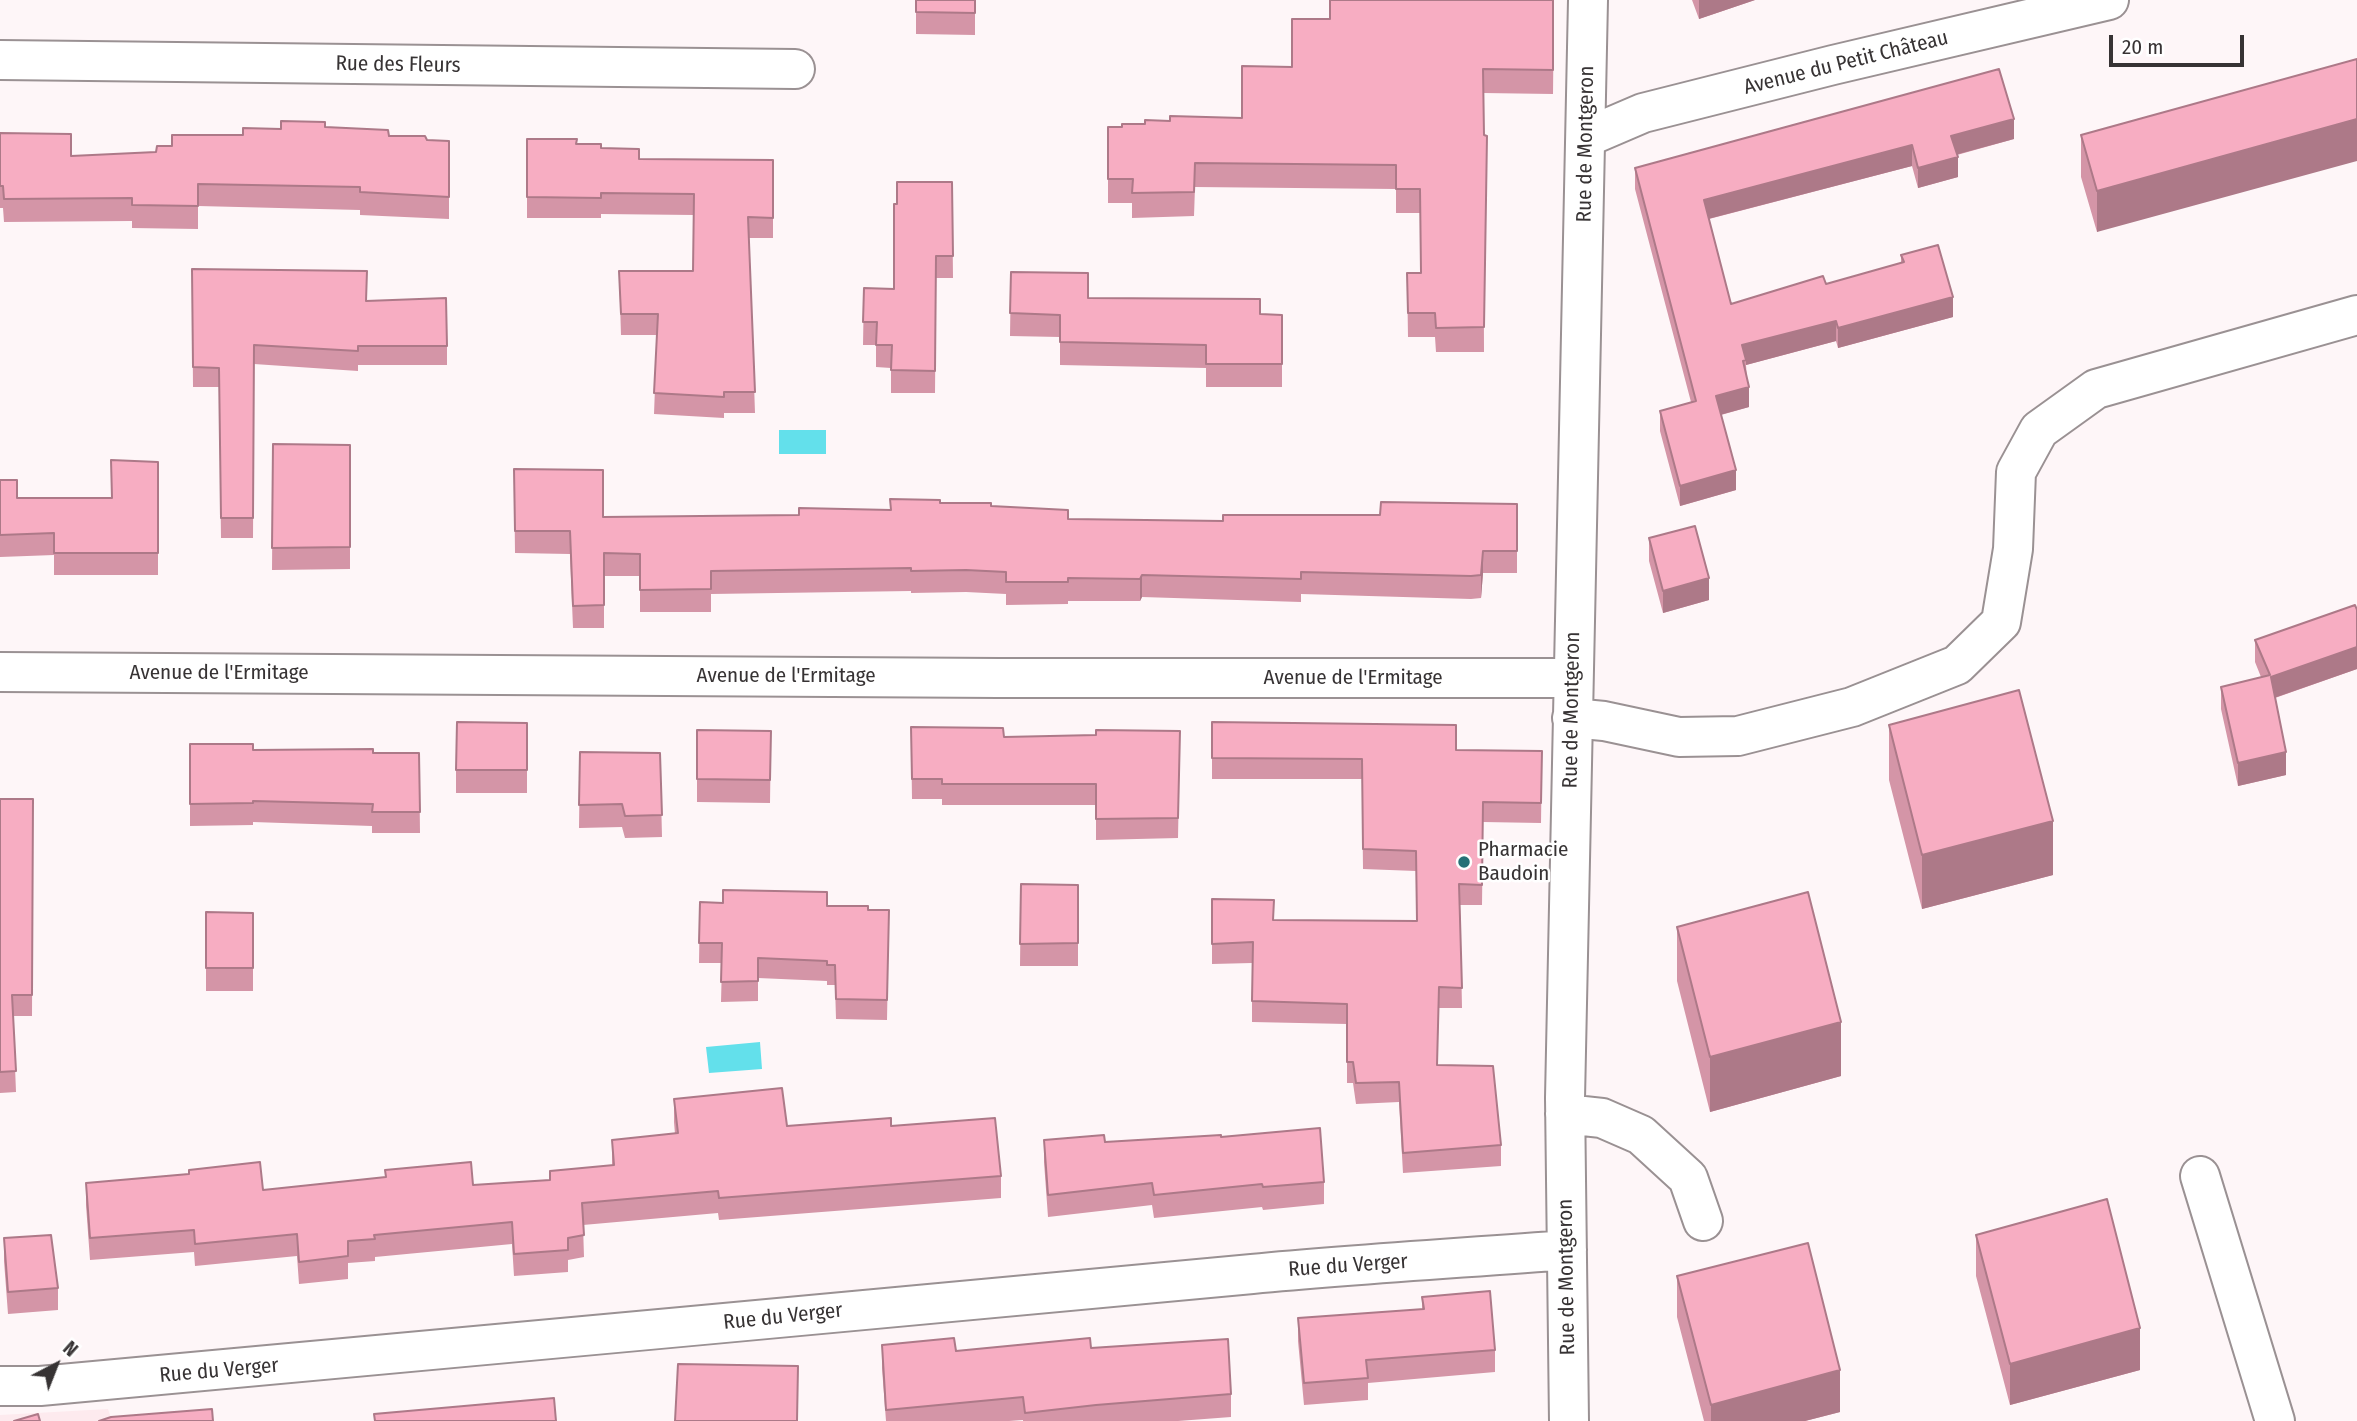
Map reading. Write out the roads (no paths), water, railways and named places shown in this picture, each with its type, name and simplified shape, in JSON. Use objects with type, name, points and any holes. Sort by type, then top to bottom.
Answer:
[{"type":"street","name":"Rue de Montgeron","points":[[1569,1421],[1565,1114],[1588,0]]},
{"type":"street","name":"Avenue du Petit Château","points":[[1587,137],[1643,113],[2109,0]]},
{"type":"street","name":"Rue des Fleurs","points":[[0,61],[795,69]]},
{"type":"street","points":[[1572,718],[1604,721],[1679,737],[1738,736],[1852,707],[1957,665],[2001,622],[2013,549],[2016,472],[2039,430],[2096,389],[2357,315]]},
{"type":"street","name":"Avenue de l'Ermitage","points":[[0,672],[999,678],[1573,678]]},
{"type":"street","points":[[1565,1114],[1602,1118],[1641,1135],[1688,1178],[1703,1220]]},
{"type":"street","points":[[2200,1176],[2275,1421]]},
{"type":"street","name":"Rue du Verger","points":[[0,1386],[40,1386],[327,1362],[1243,1275],[1567,1250]]},
{"type":"water","points":[[779,430],[826,430],[826,454],[779,454]]},
{"type":"water","points":[[760,1042],[762,1069],[709,1073],[706,1047]]},
{"type":"place","name":"Pharmacie Baudoin","points":[[1464,862]]}]
